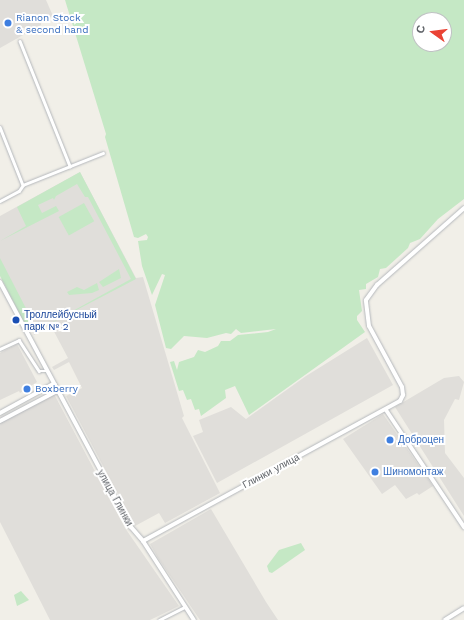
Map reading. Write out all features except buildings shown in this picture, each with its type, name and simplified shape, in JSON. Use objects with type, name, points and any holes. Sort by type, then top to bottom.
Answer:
[{"type":"main road","name":"Глинки улица","points":[[143,541],[386,410],[400,401],[403,395],[402,386],[369,326],[366,300],[377,285],[464,208]]},
{"type":"main road","name":"улица Глинки","points":[[0,282],[53,384],[131,527],[143,541],[194,620]]},
{"type":"main road","points":[[0,413],[53,384]]},
{"type":"main road","points":[[0,421],[57,391]]},
{"type":"main road","points":[[386,410],[464,527]]},
{"type":"main road","points":[[445,620],[464,608]]},
{"type":"street","points":[[20,41],[70,166]]},
{"type":"street","points":[[0,127],[23,185]]},
{"type":"street","points":[[0,201],[19,191],[23,185],[103,153]]},
{"type":"street","points":[[0,349],[19,340],[39,370],[47,371]]},
{"type":"street","points":[[159,620],[185,607]]},
{"type":"shaded area","points":[[0,0],[46,0],[53,16],[41,23],[41,25],[0,48]]},
{"type":"shaded area","points":[[80,172],[136,278],[143,277],[184,416],[182,418],[220,493],[165,523],[159,513],[135,526],[66,396],[82,388],[69,362],[54,370],[52,367],[68,358],[50,324],[34,335],[0,272],[0,216]]},
{"type":"shaded area","points":[[367,338],[393,385],[217,483],[193,436],[203,432],[199,420],[231,407],[246,419],[306,376]]},
{"type":"shaded area","points":[[17,344],[37,382],[20,393],[19,391],[0,400],[0,353]]},
{"type":"shaded area","points":[[459,376],[464,382],[459,400],[455,399],[444,420],[445,453],[464,478],[464,516],[395,407],[444,378]]},
{"type":"shaded area","points":[[54,394],[125,528],[179,606],[150,620],[50,620],[0,522],[0,422]]},
{"type":"shaded area","points":[[383,414],[433,486],[419,495],[417,493],[406,499],[395,485],[382,494],[343,439]]},
{"type":"shaded area","points":[[211,509],[278,620],[200,620],[158,558],[150,544]]},
{"type":"green space","points":[[65,0],[464,0],[464,199],[438,219],[420,239],[410,243],[408,248],[386,268],[380,269],[378,277],[366,284],[366,289],[359,290],[362,311],[357,316],[357,320],[365,332],[249,415],[235,386],[225,390],[226,398],[201,416],[199,409],[195,410],[191,399],[187,400],[183,390],[179,391],[170,362],[174,361],[177,370],[179,362],[194,357],[198,350],[205,352],[218,346],[221,341],[230,341],[238,335],[268,332],[276,329],[241,333],[236,329],[231,334],[226,333],[207,338],[184,336],[171,349],[166,348],[155,305],[165,275],[162,274],[152,295],[142,266],[138,241],[147,240],[148,237],[146,234],[138,238],[134,237],[105,137],[106,134]]},
{"type":"green space","points":[[80,172],[136,279],[40,329],[131,279],[88,197],[85,197],[77,184],[56,196],[54,200],[53,198],[38,205],[42,213],[56,206],[59,211],[0,241],[26,226],[17,207]]},
{"type":"green space","points":[[84,203],[94,221],[69,235],[59,217]]},
{"type":"green space","points":[[0,258],[33,322],[31,326],[26,326],[0,276]]},
{"type":"green space","points":[[119,269],[121,278],[103,287],[99,282]]},
{"type":"green space","points":[[97,283],[99,290],[92,293],[69,295],[67,292],[77,287],[84,290]]},
{"type":"green space","points":[[301,543],[305,550],[272,573],[269,572],[267,566],[279,550]]},
{"type":"green space","points":[[21,591],[29,600],[17,606],[14,595]]},
{"type":"place","name":"Rianon Stock & second hand","points":[[8,23]]},
{"type":"place","name":"Троллейбусный парк № 2","points":[[16,320]]},
{"type":"place","name":"Boxberry","points":[[27,389]]},
{"type":"place","name":"Доброцен","points":[[390,440]]},
{"type":"place","name":"Шиномонтаж","points":[[375,472]]}]
